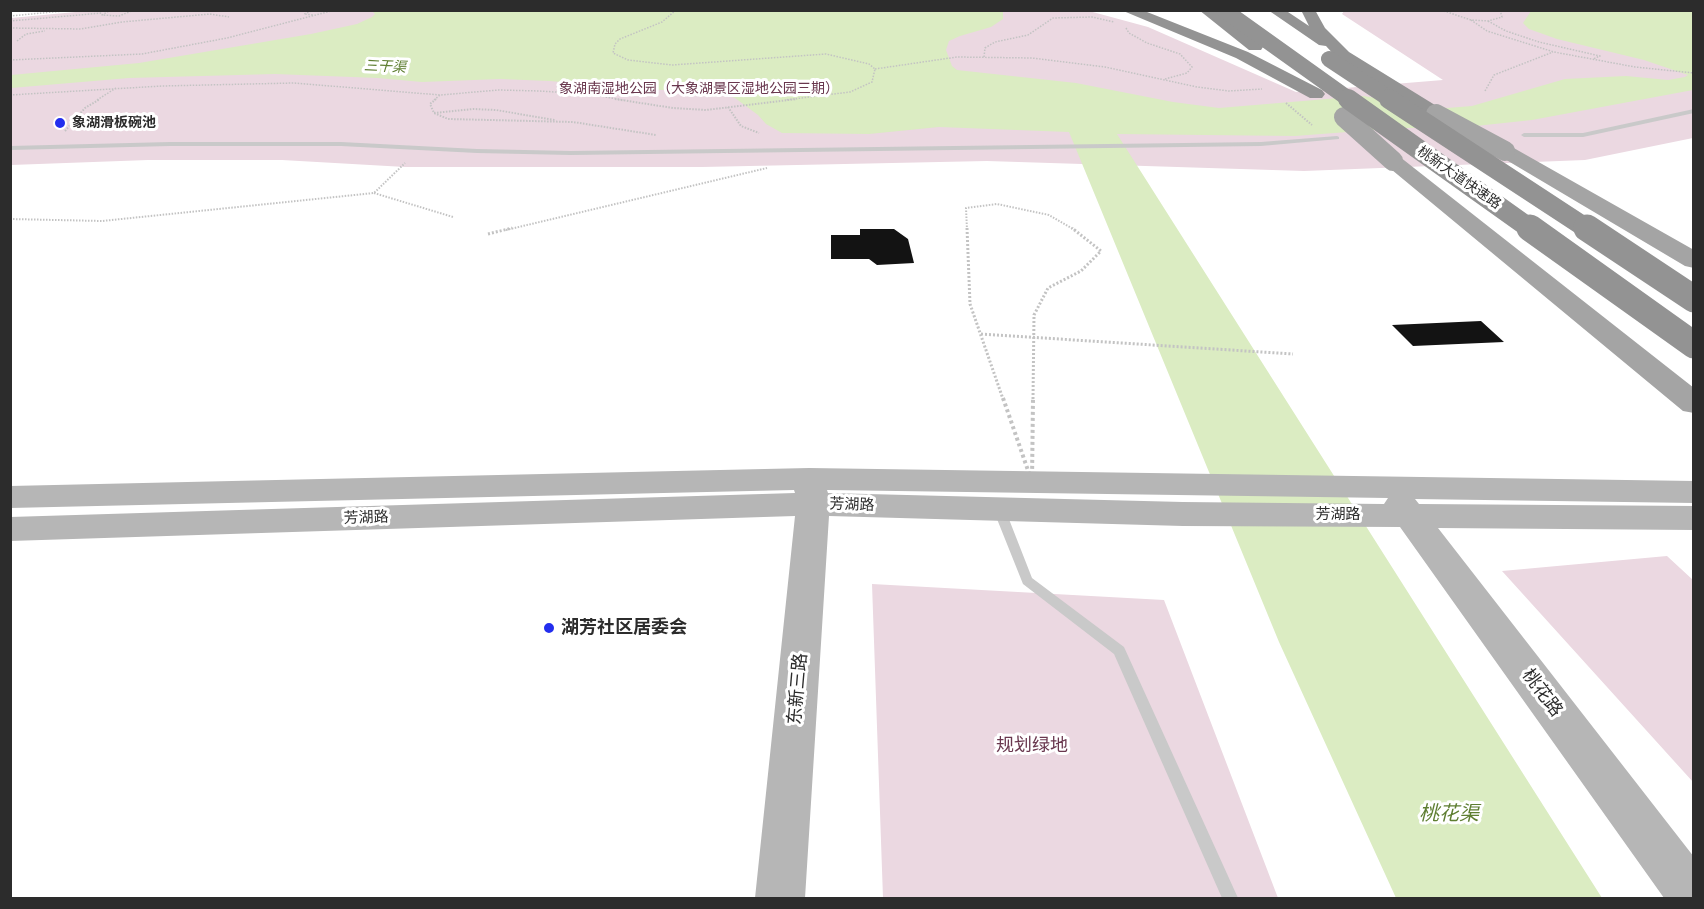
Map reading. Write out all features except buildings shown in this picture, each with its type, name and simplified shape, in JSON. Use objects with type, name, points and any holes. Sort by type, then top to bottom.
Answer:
[{"type":"highway","points":[[1128,10],[1242,55],[1316,94]]},
{"type":"highway","points":[[1206,10],[1316,94],[1336,131],[1630,300]]},
{"type":"highway","name":"桃新大道快速路","points":[[1224,10],[1694,345]]},
{"type":"highway","name":"桃新大道快速路","points":[[1254,10],[1693,298]]},
{"type":"highway","points":[[1275,10],[1436,114],[1693,298]]},
{"type":"highway","points":[[1308,10],[1319,30],[1343,55]]},
{"type":"main road","points":[[1436,114],[1505,151],[1694,261]]},
{"type":"main road","points":[[1336,131],[1393,160],[1694,404]]},
{"type":"street","name":"芳湖路","points":[[10,529],[811,491],[1032,483],[1166,484],[1381,501],[1694,518]]},
{"type":"street","name":"芳湖路","points":[[10,497],[811,491],[999,509],[1183,514],[1381,501],[1694,492]]},
{"type":"street","name":"东新三路","points":[[780,898],[811,491]]},
{"type":"street","name":"桃花路","points":[[1381,501],[1694,898]]},
{"type":"lane","points":[[1524,135],[1583,135],[1694,111]]},
{"type":"lane","points":[[10,148],[340,144],[560,153],[675,152],[1261,144],[1336,131]]},
{"type":"lane","points":[[999,509],[1027,581],[1119,651],[1230,898]]},
{"type":"path","points":[[10,16],[74,10]]},
{"type":"path","points":[[10,21],[102,13],[111,10]]},
{"type":"path","points":[[102,13],[105,16],[119,16],[134,10]]},
{"type":"path","points":[[314,10],[304,14],[318,16]]},
{"type":"path","points":[[10,60],[142,54],[227,38],[335,10]]},
{"type":"path","points":[[676,10],[662,22],[620,39],[615,44],[614,53],[628,60],[672,65],[826,54],[858,60],[875,69],[922,61],[984,57],[1032,58],[1068,62],[1197,87],[1229,91],[1269,89]]},
{"type":"path","points":[[1441,10],[1471,20],[1488,21],[1502,17],[1500,10]]},
{"type":"path","points":[[10,28],[93,28],[122,22],[210,14],[229,17]]},
{"type":"path","points":[[119,16],[124,26]]},
{"type":"path","points":[[984,57],[985,48],[994,42],[1028,35],[1053,18],[1092,17],[1118,23],[1147,43],[1180,54],[1192,67],[1187,73],[1164,79]]},
{"type":"path","points":[[1471,20],[1487,31],[1554,52],[1668,72],[1694,73]]},
{"type":"path","points":[[1488,21],[1506,31],[1530,39],[1600,56],[1592,60]]},
{"type":"path","points":[[17,41],[26,34],[54,29]]},
{"type":"path","points":[[1485,91],[1494,75],[1554,52]]},
{"type":"path","points":[[10,94],[117,88],[294,83],[440,95],[499,90],[587,94],[673,108],[706,110],[850,92],[872,82],[875,69]]},
{"type":"path","points":[[54,146],[85,108],[117,88]]},
{"type":"path","points":[[440,95],[430,104],[434,113],[448,119],[573,122]]},
{"type":"path","points":[[1286,103],[1336,131]]},
{"type":"path","points":[[434,113],[496,110],[653,133],[675,152]]},
{"type":"path","points":[[374,193],[421,148]]},
{"type":"path","points":[[488,234],[767,168]]},
{"type":"path","points":[[10,219],[102,221],[374,193],[453,218]]},
{"type":"path","points":[[997,204],[1049,215],[1077,231],[1101,251],[1080,271],[1048,288],[1034,315],[1032,483],[970,304],[966,208],[997,204]]},
{"type":"path","points":[[981,334],[1293,354]]},
{"type":"green space","name":"象湖南湿地公园（大象湖景区湿地公园三期）","points":[[97,10],[1089,11],[1148,27],[1296,92],[1443,80],[1342,14],[1344,11],[1693,11],[1693,138],[1585,160],[1304,171],[987,161],[702,167],[405,167],[282,160],[148,160],[11,165],[11,18]]},
{"type":"green space","points":[[1667,556],[1693,580],[1693,782],[1502,571]]},
{"type":"green space","name":"规划绿地","points":[[872,584],[1164,600],[1278,898],[883,898]]},
{"type":"water","points":[[1003,10],[1003,19],[991,27],[949,41],[946,50],[952,66],[957,70],[1076,83],[1173,102],[1219,108],[1363,96],[1447,108],[1472,106],[1565,79],[1626,76],[1668,80],[1685,77],[1688,75],[1644,60],[1557,39],[1529,29],[1523,23],[1531,11],[1693,11],[1693,90],[1532,120],[1457,128],[1400,128],[1295,136],[1117,134],[1602,898],[1396,898],[1279,642],[1069,132],[939,127],[869,134],[782,133],[766,124],[735,98],[716,92],[637,89],[550,81],[500,79],[422,82],[275,74],[129,78],[11,88],[11,75],[139,63],[311,34],[357,24],[372,17],[375,14],[372,11]]},
{"type":"place","name":"象湖滑板碗池","points":[[60,123]]},
{"type":"place","name":"湖芳社区居委会","points":[[549,628]]},
{"type":"water label","name":"三干渠","points":[[385,67]]},
{"type":"water label","name":"桃花渠","points":[[1449,814]]}]
